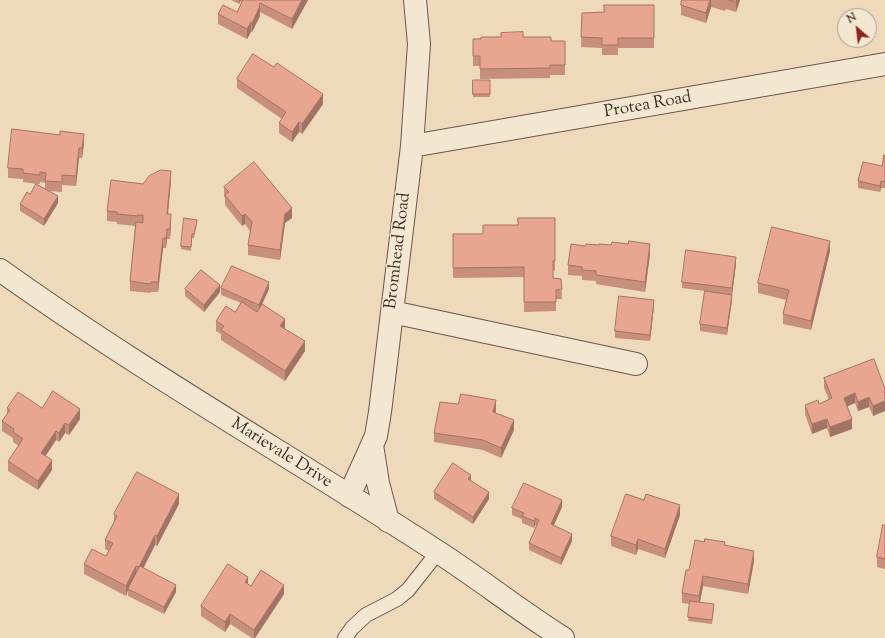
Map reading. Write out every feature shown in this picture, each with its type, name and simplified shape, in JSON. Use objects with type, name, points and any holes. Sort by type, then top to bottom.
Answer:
[{"type":"street","name":"Bromhead Road","points":[[349,496],[376,436],[380,412],[412,146],[419,44],[415,0]]},
{"type":"street","name":"Protea Road","points":[[412,146],[885,64]]},
{"type":"street","name":"Marievale Drive","points":[[0,270],[187,395],[438,552],[563,638]]},
{"type":"street","points":[[392,312],[636,364]]},
{"type":"street","points":[[372,445],[378,483],[388,521]]},
{"type":"lane","points":[[345,638],[352,628],[366,615],[397,599],[408,590],[438,552]]},
{"type":"building","points":[[243,0],[302,0],[292,19],[260,3],[252,23],[251,22],[247,29],[218,14],[223,5],[237,12]]},
{"type":"building","points":[[682,0],[710,0],[706,13],[681,5]]},
{"type":"building","points":[[604,5],[654,5],[654,38],[618,38],[618,45],[602,45],[602,38],[581,37],[582,13],[604,12]]},
{"type":"building","points":[[523,32],[523,37],[551,37],[551,41],[565,41],[565,65],[550,65],[550,68],[480,69],[480,56],[473,56],[473,39],[481,39],[481,37],[501,37],[501,33]]},
{"type":"building","points":[[253,54],[274,67],[277,63],[323,94],[302,124],[299,122],[292,132],[279,123],[286,112],[237,79]]},
{"type":"building","points":[[473,80],[490,80],[490,94],[473,94]]},
{"type":"building","points":[[12,129],[60,135],[60,131],[84,134],[82,148],[79,148],[76,176],[62,175],[62,182],[45,181],[46,173],[40,172],[40,175],[23,173],[23,169],[8,168]]},
{"type":"building","points":[[884,155],[885,182],[881,181],[880,186],[858,181],[863,162],[882,166]]},
{"type":"building","points":[[254,162],[292,208],[285,214],[280,250],[248,245],[252,222],[245,214],[242,216],[225,195],[229,192],[224,187]]},
{"type":"building","points":[[161,170],[171,171],[167,214],[171,214],[170,229],[167,229],[166,238],[163,238],[158,282],[151,282],[150,284],[130,281],[136,222],[143,223],[143,215],[117,214],[117,212],[107,211],[111,180],[143,184],[149,176]]},
{"type":"building","points":[[36,184],[58,196],[44,219],[20,204],[27,192],[30,194]]},
{"type":"building","points":[[184,218],[197,220],[194,234],[192,234],[191,247],[181,246]]},
{"type":"building","points":[[518,218],[555,218],[555,261],[553,261],[553,278],[561,279],[562,289],[556,290],[556,302],[524,302],[524,267],[453,268],[453,234],[483,234],[483,225],[518,225]]},
{"type":"building","points":[[772,227],[830,241],[811,321],[783,314],[789,290],[758,283]]},
{"type":"building","points":[[629,241],[650,244],[645,282],[596,275],[596,271],[582,270],[582,267],[568,265],[571,244],[585,246],[586,244],[611,245],[612,242],[628,244]]},
{"type":"building","points":[[686,250],[736,257],[732,288],[682,282]]},
{"type":"building","points":[[232,266],[269,282],[259,305],[221,288]]},
{"type":"building","points":[[201,270],[220,285],[204,305],[185,289]]},
{"type":"building","points":[[705,291],[732,295],[727,328],[700,324]]},
{"type":"building","points":[[619,296],[654,300],[650,335],[615,331]]},
{"type":"building","points":[[242,302],[257,312],[262,304],[285,319],[280,326],[305,341],[285,371],[221,330],[224,326],[216,321],[226,306],[235,312]]},
{"type":"building","points":[[874,359],[885,389],[885,401],[873,406],[869,397],[858,402],[855,393],[844,398],[852,419],[830,427],[827,419],[812,424],[805,405],[818,400],[819,404],[832,398],[824,378]]},
{"type":"building","points":[[53,391],[80,409],[69,425],[65,423],[59,433],[56,431],[41,453],[52,460],[38,481],[8,461],[23,439],[13,432],[14,429],[2,421],[10,410],[7,408],[18,392],[42,408]]},
{"type":"building","points":[[461,394],[496,400],[493,412],[514,420],[501,448],[483,440],[434,433],[440,402],[458,404]]},
{"type":"building","points":[[453,463],[471,475],[468,479],[489,492],[473,517],[434,492]]},
{"type":"building","points":[[137,472],[179,494],[157,536],[155,535],[139,567],[136,566],[126,586],[84,564],[92,549],[106,556],[113,543],[105,540],[117,516],[114,514]]},
{"type":"building","points":[[524,483],[562,500],[551,524],[572,534],[561,558],[529,543],[539,520],[535,518],[534,521],[522,516],[524,513],[512,508]]},
{"type":"building","points":[[626,494],[644,500],[646,494],[680,505],[665,549],[638,539],[636,545],[611,536]]},
{"type":"building","points":[[883,525],[885,525],[885,559],[877,557]]},
{"type":"building","points":[[705,539],[725,542],[724,545],[754,551],[748,584],[703,576],[699,596],[682,593],[686,570],[689,570],[695,540],[704,542]]},
{"type":"building","points":[[228,564],[248,577],[245,582],[251,586],[261,570],[284,585],[254,630],[230,614],[225,622],[201,606]]},
{"type":"building","points":[[140,566],[176,585],[164,607],[128,589]]},
{"type":"building","points":[[690,601],[714,604],[712,620],[688,617]]}]
